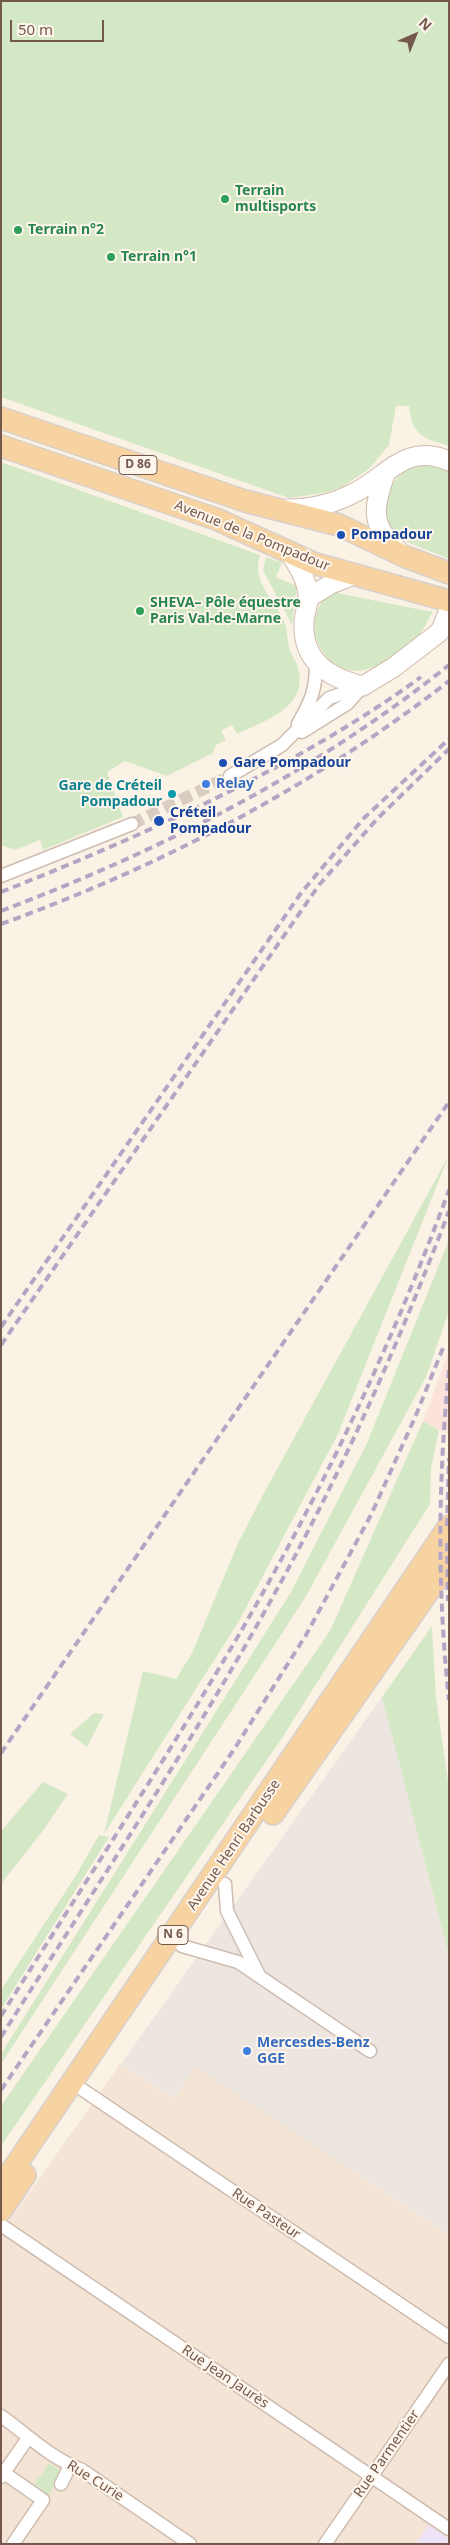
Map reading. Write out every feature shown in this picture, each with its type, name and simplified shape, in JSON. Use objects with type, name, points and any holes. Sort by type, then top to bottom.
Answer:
[{"type":"main road","name":"Avenue de la Pompadour","points":[[1,418],[245,502],[276,508],[339,525],[406,557],[442,570]]},
{"type":"main road","name":"Avenue de la Pompadour","points":[[1,446],[216,519],[313,563],[425,592],[449,601]]},
{"type":"main road","name":"Avenue Henri Barbusse","points":[[1,2187],[449,1526]]},
{"type":"main road","name":"Avenue Henri Barbusse","points":[[1,2211],[182,1946],[449,1562]]},
{"type":"street","points":[[276,508],[305,509],[351,495],[400,461],[418,455],[434,456],[449,461]]},
{"type":"street","points":[[386,471],[377,496],[375,515],[387,541],[406,557]]},
{"type":"street","points":[[230,776],[282,746],[291,737],[312,699],[316,684],[316,664],[305,640],[304,622],[308,598],[303,576],[290,553]]},
{"type":"street","points":[[308,598],[331,584],[354,575]]},
{"type":"street","points":[[291,737],[314,726],[346,704],[363,686],[394,667],[437,634],[441,630],[449,610]]},
{"type":"street","points":[[316,664],[335,677],[363,686]]},
{"type":"street","points":[[1,876],[132,824]]},
{"type":"street","points":[[225,1884],[226,1911],[260,1975]]},
{"type":"street","points":[[182,1946],[238,1962],[260,1975],[370,2051]]},
{"type":"street","name":"Rue Pasteur","points":[[83,2090],[449,2337]]},
{"type":"street","name":"Rue Jean Jaurès","points":[[1,2225],[449,2529]]},
{"type":"street","name":"Rue Parmentier","points":[[325,2544],[449,2364]]},
{"type":"street","name":"Rue Curie","points":[[1,2416],[28,2438],[70,2466],[82,2470],[190,2544]]},
{"type":"street","points":[[13,2544],[43,2500],[3,2475],[28,2438]]},
{"type":"street","points":[[61,2484],[70,2466]]},
{"type":"shaded area","points":[[449,1351],[449,1435],[423,1421]]},
{"type":"shaded area","points":[[382,1697],[449,1955],[449,2235],[196,2067],[174,2098],[121,2064]]},
{"type":"shaded area","points":[[120,2064],[174,2098],[196,2066],[449,2235],[449,2544],[1,2544],[1,2233]]},
{"type":"shaded area","points":[[428,2525],[449,2539],[449,2544],[416,2544]]},
{"type":"green space","name":"Terrain multisports","points":[[1,1],[449,1],[449,446],[432,441],[420,434],[413,424],[409,406],[396,406],[389,445],[369,469],[342,487],[324,493],[289,498],[1,397]]},
{"type":"green space","name":"SHEVA– Pôle équestre Paris Val-de-Marne","points":[[1,462],[260,555],[258,565],[261,582],[284,621],[290,651],[299,672],[299,685],[296,696],[289,705],[269,719],[237,734],[232,725],[221,731],[226,740],[216,745],[213,753],[167,776],[125,761],[107,772],[123,817],[43,850],[40,840],[15,850],[1,845]]},
{"type":"green space","points":[[419,464],[434,465],[449,471],[449,559],[395,537],[382,513],[394,482],[404,471]]},
{"type":"green space","points":[[266,557],[282,563],[276,577],[297,586],[292,625],[263,570]]},
{"type":"green space","points":[[332,592],[433,611],[422,632],[412,642],[389,659],[364,670],[357,671],[343,668],[331,661],[323,652],[317,640],[314,627],[316,614],[322,602]]},
{"type":"green space","points":[[449,1155],[338,1434],[239,1621],[104,1834],[143,1671],[176,1679],[192,1653],[238,1543]]},
{"type":"green space","points":[[449,1240],[449,1311],[426,1377],[305,1598],[1,2064],[1,2054],[291,1592],[367,1443]]},
{"type":"green space","points":[[423,1421],[439,1430],[431,1468],[430,1504],[282,1738],[1,2146],[1,2106],[330,1631]]},
{"type":"green space","points":[[432,1626],[436,1698],[449,1788],[449,1955],[382,1697]]},
{"type":"green space","points":[[94,1713],[104,1714],[87,1747],[70,1734]]},
{"type":"green space","points":[[43,1782],[68,1794],[42,1832],[1,1884],[1,1831]]},
{"type":"green space","points":[[99,1835],[109,1837],[1,2009],[1,1990],[75,1877]]},
{"type":"green space","points":[[49,2463],[63,2472],[49,2495],[34,2485]]},
{"type":"tunnel","points":[[132,824],[230,776]]},
{"type":"railway","points":[[1,911],[120,862],[235,806],[345,740],[398,704],[449,665]]},
{"type":"railway","points":[[1,892],[164,823],[271,770],[323,741],[421,677]]},
{"type":"railway","points":[[1,924],[120,876],[235,820],[345,755],[449,681]]},
{"type":"railway","points":[[1,1327],[301,893],[364,818],[449,739]]},
{"type":"railway","points":[[1,1345],[319,885],[377,819],[449,749]]},
{"type":"railway","points":[[1,1753],[449,1102]]},
{"type":"railway","points":[[1,2016],[180,1733],[268,1584],[326,1475],[353,1419],[404,1305],[449,1190]]},
{"type":"railway","points":[[1,2037],[180,1755],[281,1582],[328,1492],[371,1400],[412,1306],[449,1211]]},
{"type":"railway","points":[[1,2090],[233,1751],[306,1635],[371,1515],[416,1415],[443,1348]]},
{"type":"railway","points":[[449,1370],[445,1411],[440,1535],[442,1618],[449,1700]]},
{"type":"railway","points":[[447,1526],[449,1458]]},
{"type":"railway","points":[[447,1543],[448,1601]]},
{"type":"place","name":"Terrain multisports","points":[[225,199]]},
{"type":"place","name":"Terrain n°2","points":[[18,230]]},
{"type":"place","name":"Terrain n°1","points":[[111,257]]},
{"type":"place","name":"Pompadour","points":[[341,535]]},
{"type":"place","name":"SHEVA– Pôle équestre Paris Val-de-Marne","points":[[140,611]]},
{"type":"place","name":"Gare Pompadour","points":[[223,763]]},
{"type":"place","name":"Relay","points":[[206,784]]},
{"type":"place","name":"Gare de Créteil Pompadour","points":[[172,794]]},
{"type":"place","name":"Créteil Pompadour","points":[[159,821]]},
{"type":"place","name":"Mercesdes-Benz GGE","points":[[247,2051]]}]
